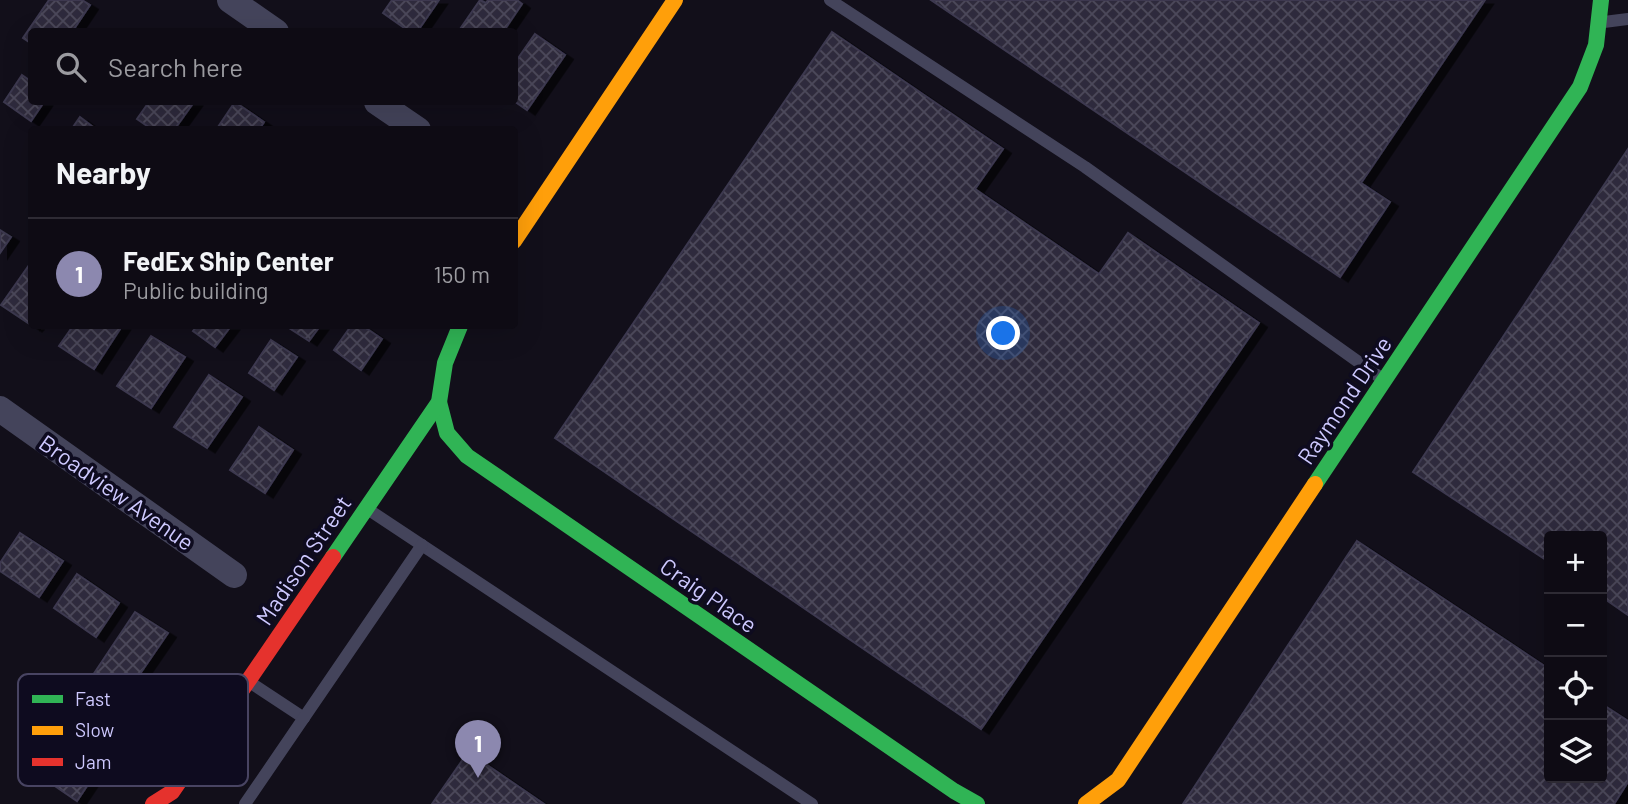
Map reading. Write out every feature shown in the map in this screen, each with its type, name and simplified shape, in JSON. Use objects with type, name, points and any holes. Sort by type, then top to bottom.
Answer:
[{"type":"street","points":[[230,0],[270,28]]},
{"type":"street","points":[[518,235],[675,0]]},
{"type":"street","name":"Raymond Drive","points":[[1086,804],[1118,780],[1580,87],[1593,57],[1601,22],[1601,0]]},
{"type":"street","points":[[381,105],[412,126]]},
{"type":"street","name":"Madison Street","points":[[248,681],[439,402],[439,378],[458,329]]},
{"type":"street","name":"Craig Place","points":[[439,402],[447,433],[467,456],[943,783],[978,804]]},
{"type":"street","name":"Broadview Avenue","points":[[0,409],[234,575]]},
{"type":"street","name":"Madison Street","points":[[153,804],[172,792],[176,786]]},
{"type":"lane","points":[[830,0],[1085,167],[1384,380]]},
{"type":"lane","points":[[1601,22],[1628,19]]},
{"type":"lane","points":[[366,508],[812,804]]},
{"type":"lane","points":[[245,804],[422,545]]},
{"type":"lane","points":[[248,681],[304,718]]},
{"type":"building","points":[[49,0],[82,0],[90,5],[75,28],[30,28]]},
{"type":"building","points":[[392,0],[439,0],[420,28],[404,28],[383,13]]},
{"type":"building","points":[[480,0],[486,3],[488,0],[517,0],[522,4],[506,28],[461,28]]},
{"type":"building","points":[[931,0],[1485,0],[1361,183],[1390,202],[1340,277]]},
{"type":"building","points":[[832,32],[1003,149],[975,189],[1099,274],[1128,233],[1259,323],[981,729],[555,438]]},
{"type":"building","points":[[535,34],[565,55],[527,110],[518,104],[518,58]]},
{"type":"building","points":[[22,75],[28,79],[28,105],[42,105],[31,121],[4,102]]},
{"type":"building","points":[[147,105],[192,105],[177,126],[147,126],[137,119]]},
{"type":"building","points":[[233,105],[239,105],[264,122],[262,126],[219,126]]},
{"type":"building","points":[[80,117],[92,126],[74,126]]},
{"type":"building","points":[[1628,149],[1628,615],[1607,600],[1607,531],[1544,531],[1544,559],[1413,472]]},
{"type":"building","points":[[0,230],[11,237],[0,253]]},
{"type":"building","points":[[28,267],[28,323],[1,305]]},
{"type":"building","points":[[71,329],[120,329],[94,369],[59,346]]},
{"type":"building","points":[[195,329],[229,329],[215,347],[193,331]]},
{"type":"building","points":[[291,329],[318,329],[309,341]]},
{"type":"building","points":[[349,329],[367,329],[382,339],[361,370],[334,350]]},
{"type":"building","points":[[151,336],[185,357],[151,408],[117,386]]},
{"type":"building","points":[[271,340],[297,357],[274,390],[249,373]]},
{"type":"building","points":[[209,375],[242,397],[207,448],[174,427]]},
{"type":"building","points":[[259,427],[293,450],[265,493],[230,470]]},
{"type":"building","points":[[20,533],[63,561],[39,597],[0,571],[0,563]]},
{"type":"building","points":[[1357,541],[1544,666],[1544,783],[1607,783],[1607,707],[1628,721],[1628,782],[1614,804],[1183,804]]},
{"type":"building","points":[[77,574],[119,603],[96,637],[54,608]]},
{"type":"building","points":[[135,612],[168,633],[140,674],[94,674]]},
{"type":"building","points":[[468,752],[544,804],[432,804]]},
{"type":"building","points":[[55,786],[87,786],[77,801]]},
{"type":"traffic: fast","points":[[1315,484],[1580,87],[1596,45],[1601,0]]},
{"type":"traffic: fast","points":[[333,557],[439,402],[445,363],[459,329]]},
{"type":"traffic: fast","points":[[439,402],[447,433],[467,456],[954,791],[977,804]]},
{"type":"traffic: slow","points":[[518,235],[675,0]]},
{"type":"traffic: slow","points":[[1086,804],[1118,780],[1315,484]]},
{"type":"traffic: jam","points":[[248,681],[333,557]]},
{"type":"traffic: jam","points":[[153,804],[172,792],[176,786]]},
{"type":"place","name":"FedEx Ship Center","points":[[478,778]]}]
